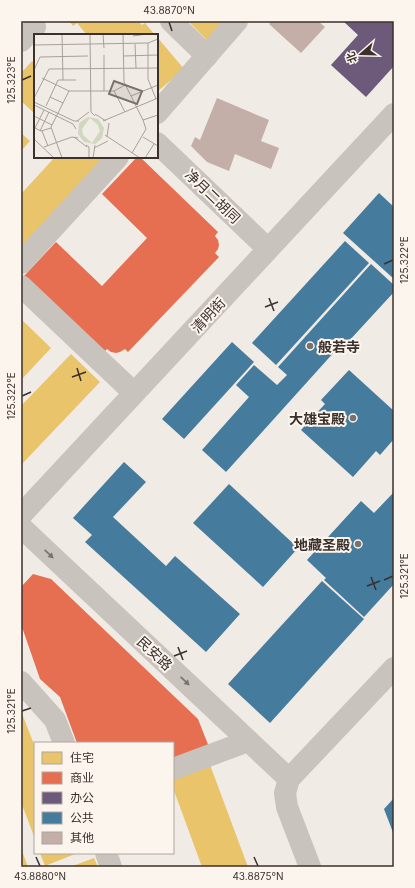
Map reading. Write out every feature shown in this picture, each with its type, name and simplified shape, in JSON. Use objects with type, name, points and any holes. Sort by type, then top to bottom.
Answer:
[{"type":"street","points":[[171,21],[207,56]]},
{"type":"street","points":[[158,112],[237,21]]},
{"type":"street","name":"清明街","points":[[21,515],[394,114]]},
{"type":"street","name":"净月二胡同","points":[[158,144],[268,249]]},
{"type":"street","points":[[21,263],[117,158]]},
{"type":"street","points":[[21,286],[134,393]]},
{"type":"street","name":"民安路","points":[[21,527],[290,779]]},
{"type":"street","points":[[310,867],[287,807],[285,793],[290,779],[394,668]]},
{"type":"street","points":[[21,682],[55,720],[64,742]]},
{"type":"street","points":[[174,769],[248,740]]},
{"type":"street","points":[[106,854],[111,867]]},
{"type":"building: 住宅","points":[[69,21],[138,21],[142,25],[145,23],[154,34],[86,34],[77,23],[73,26]]},
{"type":"building: 住宅","points":[[188,21],[227,21],[208,41]]},
{"type":"building: 住宅","points":[[158,38],[184,69],[158,91]]},
{"type":"building: 住宅","points":[[32,61],[34,63],[34,113],[21,101],[21,73]]},
{"type":"building: 住宅","points":[[21,133],[30,141],[21,151]]},
{"type":"building: 住宅","points":[[54,158],[104,158],[21,248],[21,194]]},
{"type":"building: 住宅","points":[[21,319],[51,348],[21,380]]},
{"type":"building: 住宅","points":[[71,354],[100,382],[21,465],[21,406]]},
{"type":"building: 住宅","points":[[21,711],[34,744],[34,836],[21,802]]},
{"type":"building: 住宅","points":[[209,762],[248,867],[202,867],[174,791],[174,775]]},
{"type":"building: 住宅","points":[[21,848],[28,867],[21,867]]},
{"type":"building: 住宅","points":[[40,854],[75,854],[45,866]]},
{"type":"building: 住宅","points":[[94,858],[98,867],[70,867]]},
{"type":"building: 商业","points":[[136,158],[141,158],[218,232],[215,236],[219,245],[215,253],[219,257],[128,352],[125,349],[116,353],[107,349],[104,352],[24,276],[56,242],[102,286],[147,238],[102,194]]},
{"type":"building: 商业","points":[[33,574],[51,579],[198,719],[209,747],[174,761],[174,742],[77,742],[60,697],[40,679],[21,627],[21,587]]},
{"type":"building: 办公","points":[[343,21],[394,21],[394,66],[366,97],[331,65],[358,35]]},
{"type":"building: 公共","points":[[379,193],[394,207],[394,279],[343,233]]},
{"type":"building: 公共","points":[[345,241],[369,263],[276,365],[252,343]]},
{"type":"building: 公共","points":[[371,264],[394,285],[394,292],[348,342],[345,340],[226,472],[202,450],[249,397],[236,385],[254,365],[277,385],[287,375],[278,367]]},
{"type":"building: 公共","points":[[232,342],[254,362],[184,439],[162,419]]},
{"type":"building: 公共","name":"大雄宝殿","points":[[349,370],[394,411],[394,439],[380,455],[376,451],[353,477],[301,430],[325,404],[321,400]]},
{"type":"building: 公共","points":[[124,462],[146,482],[113,517],[166,566],[175,556],[240,614],[206,652],[85,542],[92,535],[73,518]]},
{"type":"building: 公共","points":[[229,484],[298,548],[263,587],[193,523]]},
{"type":"building: 公共","name":"地藏圣殿","points":[[394,492],[394,584],[364,617],[324,580],[326,578],[307,560],[361,501],[374,513]]},
{"type":"building: 公共","points":[[322,581],[364,619],[270,723],[228,684]]},
{"type":"building: 公共","points":[[394,798],[394,835],[384,809]]},
{"type":"building: 其他","points":[[272,21],[318,21],[325,27],[301,53],[269,24]]},
{"type":"building: 其他","points":[[217,98],[269,120],[261,141],[279,148],[271,169],[235,154],[229,171],[207,162],[191,146],[195,137],[200,140]]},
{"type":"place","name":"般若寺","points":[[310,346]]},
{"type":"place","name":"大雄宝殿","points":[[353,418]]},
{"type":"place","name":"地藏圣殿","points":[[358,544]]}]
